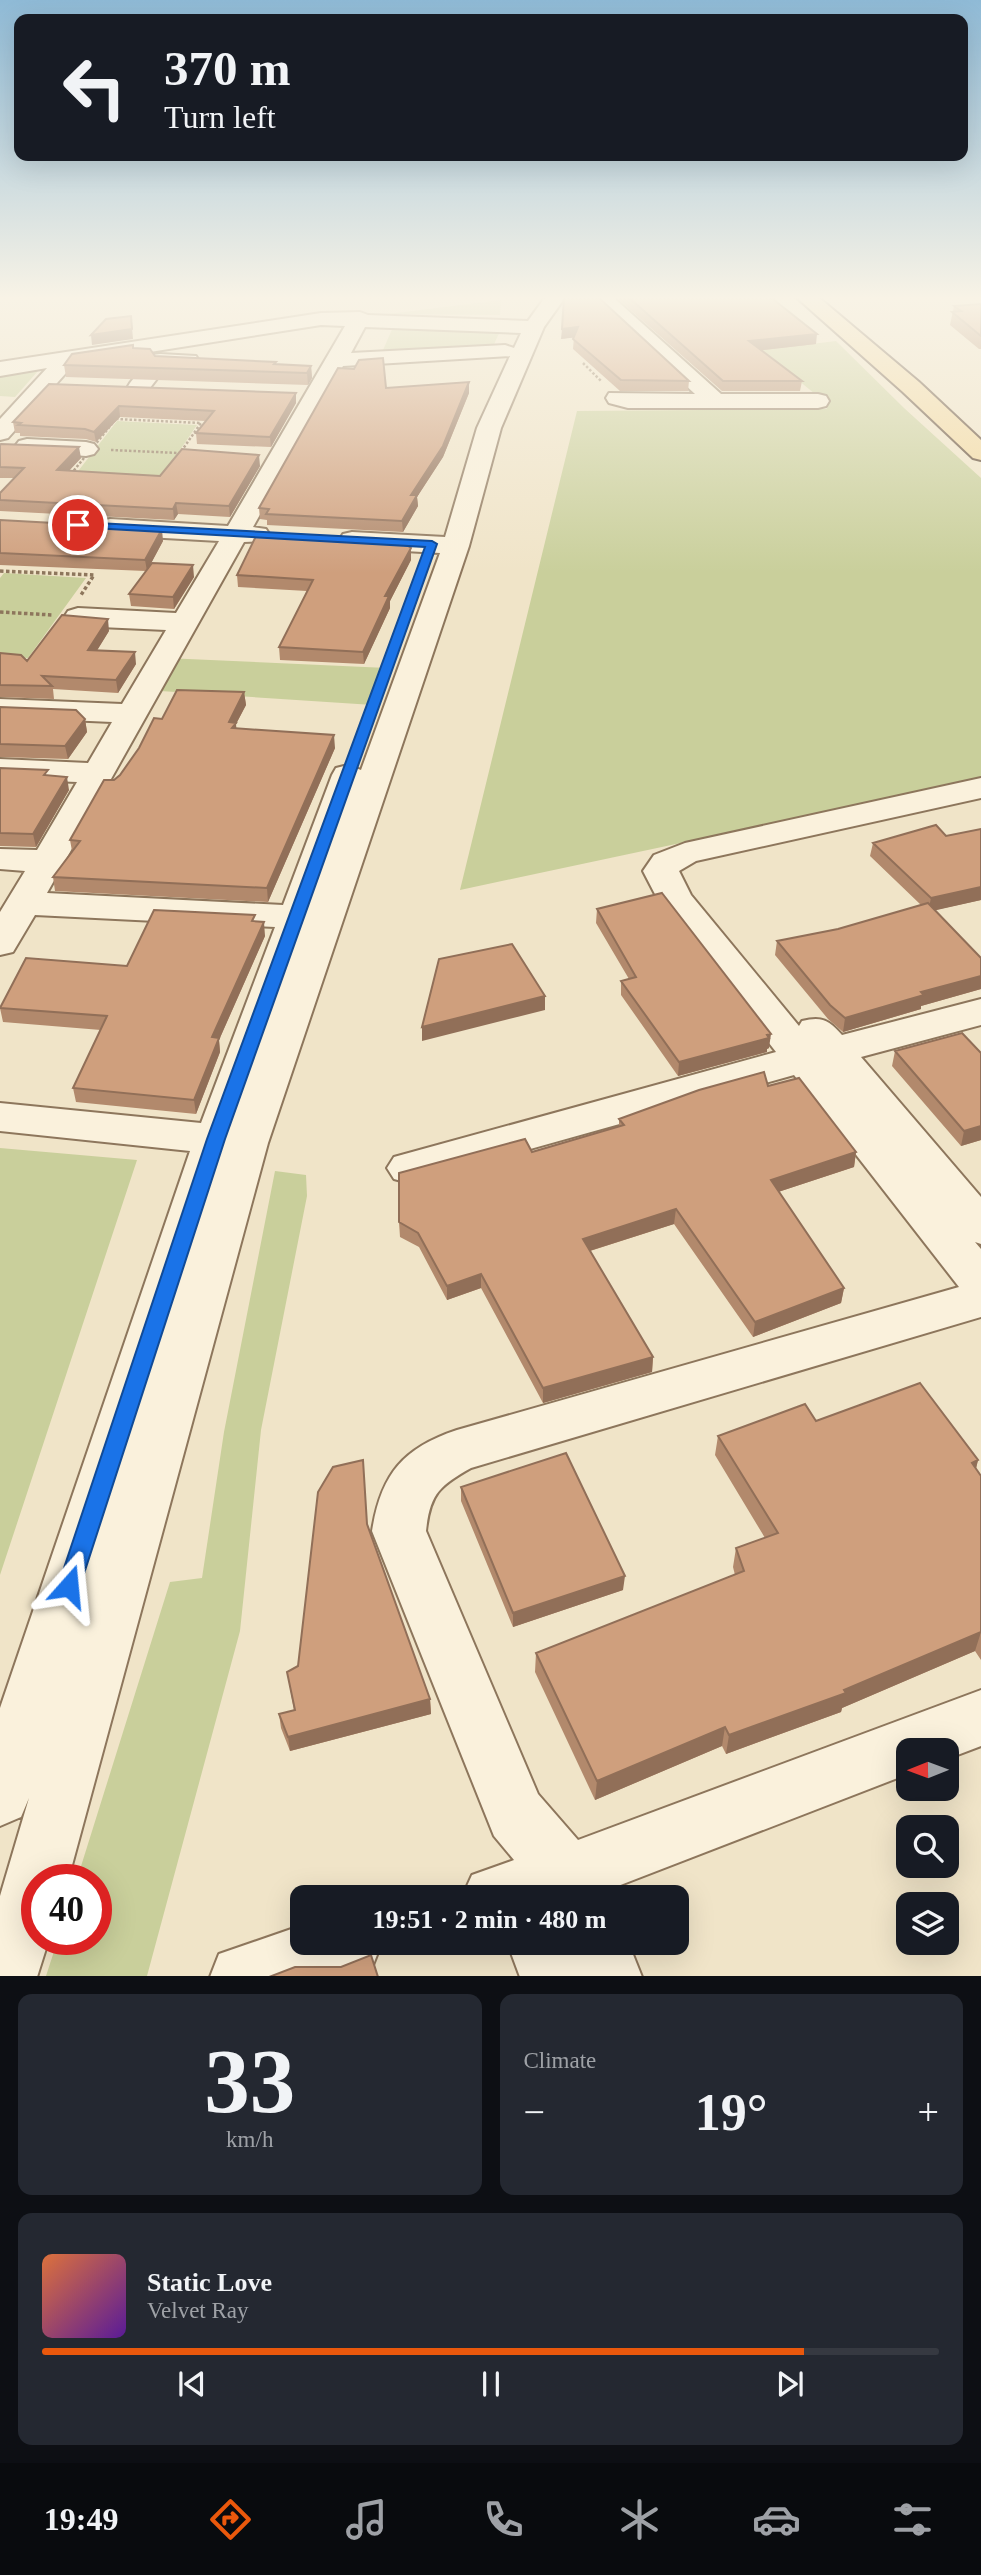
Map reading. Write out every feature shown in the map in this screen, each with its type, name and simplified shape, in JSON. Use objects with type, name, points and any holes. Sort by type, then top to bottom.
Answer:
[{"type":"main road","points":[[912,388],[981,453]]},
{"type":"main road","points":[[942,388],[961,405]]},
{"type":"street","points":[[0,433],[41,388]]},
{"type":"street","points":[[144,388],[165,389]]},
{"type":"street","points":[[0,944],[278,457],[305,388]]},
{"type":"street","points":[[0,1796],[444,545],[494,388]]},
{"type":"street","points":[[482,428],[499,388]]},
{"type":"street","points":[[701,388],[715,401]]},
{"type":"street","points":[[617,398],[628,401],[818,401]]},
{"type":"street","points":[[0,401],[28,402]]},
{"type":"street","points":[[0,444],[89,449]]},
{"type":"street","points":[[186,453],[278,457]]},
{"type":"street","points":[[83,525],[288,536]]},
{"type":"street","points":[[328,538],[444,545]]},
{"type":"street","points":[[4,1976],[31,1898],[232,1141],[297,917],[444,545]]},
{"type":"street","points":[[78,617],[185,622]]},
{"type":"street","points":[[0,708],[132,714]]},
{"type":"street","points":[[0,769],[96,774]]},
{"type":"street","points":[[981,788],[685,853],[666,862],[661,871],[676,898],[981,1227]]},
{"type":"street","points":[[981,804],[710,868],[701,873],[698,880],[700,889],[981,1282]]},
{"type":"street","points":[[0,859],[46,862]]},
{"type":"street","points":[[22,903],[297,917]]},
{"type":"street","points":[[410,1168],[981,1012]]},
{"type":"street","points":[[0,1116],[232,1141]]},
{"type":"street","points":[[532,1885],[516,1815],[398,1531],[402,1500],[424,1468],[457,1451],[981,1299]]},
{"type":"street","points":[[573,1885],[981,1718]]},
{"type":"street","points":[[242,1976],[309,1955]]},
{"type":"street","points":[[548,1955],[553,1976]]},
{"type":"street","points":[[601,1955],[610,1976]]},
{"type":"path","points":[[116,419],[201,423],[186,453],[157,486],[66,480],[89,449],[116,419]]},
{"type":"path","points":[[89,449],[186,453]]},
{"type":"path","points":[[0,612],[78,617]]},
{"type":"green space","points":[[0,388],[23,388],[15,397],[0,396]]},
{"type":"green space","points":[[808,388],[884,388],[981,478],[981,779],[460,890],[577,411],[827,409],[820,398]]},
{"type":"green space","points":[[117,421],[197,425],[157,484],[72,479]]},
{"type":"green space","points":[[4,573],[86,578],[28,658],[0,656],[0,578]]},
{"type":"green space","points":[[165,658],[387,668],[373,705],[145,690]]},
{"type":"green space","points":[[0,1148],[137,1160],[0,1575]]},
{"type":"green space","points":[[275,1171],[306,1175],[307,1196],[261,1430],[240,1631],[147,1976],[46,1976],[53,1955],[112,1955],[112,1864],[82,1864],[170,1582],[202,1578],[224,1432]]},
{"type":"building","points":[[45,388],[165,388],[296,393],[270,437],[196,433],[214,411],[119,406],[94,432],[85,429],[18,425],[21,423],[13,422]]},
{"type":"building","points":[[327,388],[466,388],[443,446],[411,495],[417,495],[402,521],[266,514],[269,509],[259,508]]},
{"type":"building","points":[[1,444],[79,447],[57,470],[160,476],[182,449],[259,455],[229,506],[176,503],[173,509],[0,500],[0,493],[24,468],[0,467]]},
{"type":"building","points":[[0,520],[162,529],[145,560],[0,553]]},
{"type":"building","points":[[257,534],[403,542],[411,548],[385,596],[389,596],[363,652],[279,647],[313,580],[237,575]]},
{"type":"building","points":[[152,563],[193,565],[173,597],[129,594]]},
{"type":"building","points":[[62,615],[108,619],[88,650],[135,652],[116,680],[42,676],[52,686],[0,685],[0,653],[21,655],[27,661]]},
{"type":"building","points":[[177,690],[244,692],[229,722],[236,723],[232,728],[334,735],[267,888],[53,877],[80,841],[70,840],[104,780],[114,780],[120,775],[139,748],[154,718],[162,719]]},
{"type":"building","points":[[0,707],[76,710],[85,719],[65,746],[0,744]]},
{"type":"building","points":[[0,768],[48,770],[44,775],[67,777],[33,834],[0,833]]},
{"type":"building","points":[[936,825],[946,836],[981,829],[981,887],[931,898],[873,843]]},
{"type":"building","points":[[662,893],[771,1034],[767,1035],[769,1038],[679,1062],[621,981],[636,977],[597,909]]},
{"type":"building","points":[[928,903],[981,958],[981,976],[921,992],[924,995],[845,1018],[830,1005],[777,941],[838,929]]},
{"type":"building","points":[[154,910],[255,915],[252,921],[264,922],[212,1037],[219,1038],[194,1100],[73,1088],[107,1016],[0,1008],[26,958],[127,966]]},
{"type":"building","points":[[512,944],[545,996],[422,1027],[439,959]]},
{"type":"building","points":[[962,1033],[981,1053],[981,1126],[964,1131],[895,1051]]},
{"type":"building","points":[[764,1072],[768,1086],[799,1078],[856,1152],[771,1180],[844,1288],[755,1322],[676,1209],[583,1239],[653,1357],[543,1388],[481,1274],[447,1286],[418,1233],[399,1222],[399,1173],[525,1139],[532,1152],[624,1125],[619,1119],[699,1090]]},
{"type":"building","points":[[920,1383],[978,1460],[972,1463],[981,1476],[981,1632],[844,1690],[846,1693],[729,1735],[725,1727],[597,1781],[536,1653],[744,1571],[736,1548],[778,1533],[718,1436],[805,1404],[816,1421]]},
{"type":"building","points":[[566,1453],[625,1576],[513,1613],[461,1487]]},
{"type":"building","points":[[363,1460],[367,1524],[430,1699],[288,1737],[279,1714],[295,1710],[287,1672],[298,1666],[318,1492],[333,1467]]},
{"type":"building","points":[[371,1955],[378,1976],[272,1976],[295,1967],[341,1967]]},
{"type":"route","points":[[69,1586],[216,1139],[432,544],[78,525]]}]
